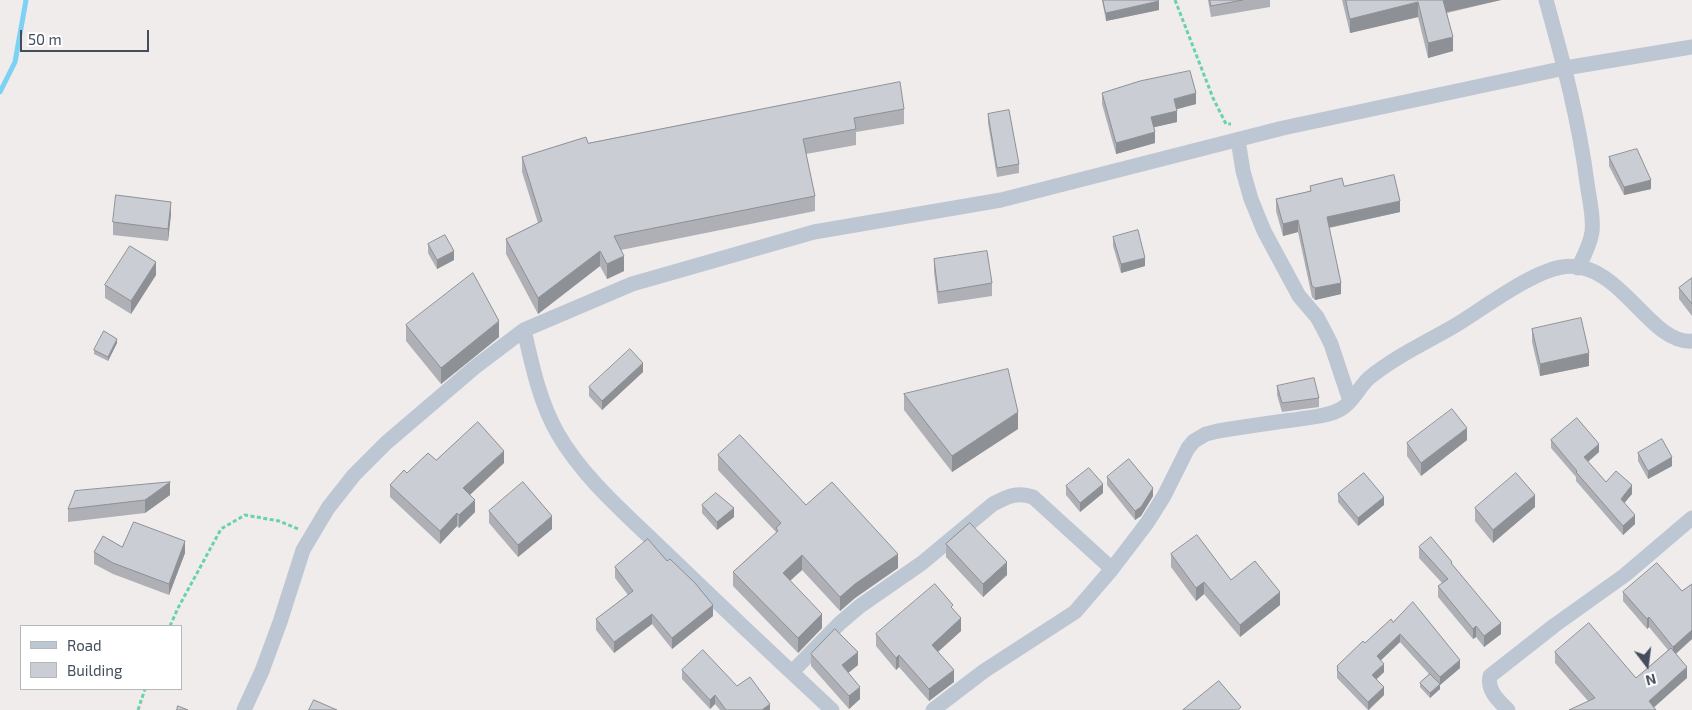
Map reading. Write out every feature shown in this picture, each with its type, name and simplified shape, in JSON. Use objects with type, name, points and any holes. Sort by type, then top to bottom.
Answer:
[{"type":"street","points":[[1546,0],[1565,68],[1580,135],[1591,213],[1592,232],[1578,268]]},
{"type":"street","points":[[244,710],[265,663],[303,550],[328,508],[348,482],[386,443],[475,367],[524,330],[632,284],[814,232],[1001,200],[1237,132],[1293,126],[1565,68],[1692,47]]},
{"type":"street","points":[[1237,132],[1243,171],[1264,231],[1299,296],[1317,317],[1323,328],[1350,401]]},
{"type":"street","points":[[933,710],[984,670],[1075,612],[1112,569],[1147,523],[1164,496],[1188,448],[1194,441],[1206,434],[1330,413],[1341,408],[1381,369],[1527,280],[1550,270],[1564,267],[1591,271],[1608,279],[1655,324],[1673,337],[1684,342],[1692,341]]},
{"type":"street","points":[[524,330],[532,366],[543,401],[557,433],[578,464],[614,503],[832,710]]},
{"type":"street","points":[[792,672],[840,623],[860,606],[907,575],[993,504],[1008,496],[1020,494],[1033,496],[1112,569]]},
{"type":"street","points":[[1508,710],[1492,693],[1488,684],[1490,676],[1555,624],[1625,576],[1692,518]]},
{"type":"path","points":[[1175,0],[1213,98],[1226,124],[1237,132]]},
{"type":"path","points":[[170,625],[221,529],[245,515],[279,521],[312,535]]},
{"type":"path","points":[[138,710],[145,690]]},
{"type":"building","points":[[1103,0],[1158,0],[1159,1],[1106,13]]},
{"type":"building","points":[[1210,0],[1243,0],[1211,6]]},
{"type":"building","points":[[1346,0],[1443,0],[1453,37],[1428,43],[1418,2],[1350,19]]},
{"type":"building","points":[[1190,71],[1196,93],[1174,99],[1177,111],[1151,117],[1155,132],[1116,143],[1102,93],[1140,81]]},
{"type":"building","points":[[900,82],[904,109],[854,118],[856,129],[803,139],[815,196],[614,236],[624,256],[607,264],[600,251],[538,298],[506,239],[542,221],[522,157],[586,137],[588,143]]},
{"type":"building","points":[[1009,110],[1019,164],[997,168],[988,114]]},
{"type":"building","points":[[1637,149],[1651,180],[1624,187],[1609,157]]},
{"type":"building","points":[[1394,175],[1400,201],[1327,217],[1341,283],[1315,288],[1312,286],[1298,220],[1283,224],[1276,199],[1311,191],[1310,186],[1342,178],[1344,186]]},
{"type":"building","points":[[116,195],[171,202],[168,229],[113,222]]},
{"type":"building","points":[[1138,230],[1145,258],[1121,264],[1113,237]]},
{"type":"building","points":[[445,235],[454,251],[437,260],[428,244]]},
{"type":"building","points":[[130,246],[156,262],[131,301],[105,285]]},
{"type":"building","points":[[987,251],[992,283],[938,292],[934,259]]},
{"type":"building","points":[[473,273],[499,321],[441,368],[406,325]]},
{"type":"building","points":[[1692,278],[1692,304],[1679,288]]},
{"type":"building","points":[[1581,318],[1589,353],[1540,364],[1532,329]]},
{"type":"building","points":[[104,331],[117,339],[108,357],[94,350]]},
{"type":"building","points":[[630,349],[643,363],[602,401],[589,387]]},
{"type":"building","points":[[1008,369],[1018,412],[952,456],[904,394]]},
{"type":"building","points":[[1314,378],[1319,398],[1282,403],[1277,386]]},
{"type":"building","points":[[1452,409],[1467,428],[1421,463],[1407,443]]},
{"type":"building","points":[[1577,418],[1599,444],[1584,457],[1606,482],[1616,471],[1632,485],[1621,499],[1635,515],[1623,526],[1551,440]]},
{"type":"building","points":[[478,422],[504,451],[463,488],[475,500],[459,515],[457,513],[440,531],[390,485],[404,470],[407,473],[428,453],[436,460]]},
{"type":"building","points":[[740,435],[806,505],[832,482],[898,554],[855,584],[840,597],[802,555],[783,573],[822,614],[798,638],[733,572],[778,531],[776,528],[781,523],[718,455]]},
{"type":"building","points":[[1662,439],[1672,457],[1648,471],[1638,453]]},
{"type":"building","points":[[1129,459],[1153,488],[1141,507],[1135,511],[1107,477]]},
{"type":"building","points":[[1089,468],[1103,484],[1080,503],[1066,486]]},
{"type":"building","points":[[1364,473],[1384,497],[1358,518],[1338,494]]},
{"type":"building","points":[[1516,473],[1535,495],[1493,530],[1475,508]]},
{"type":"building","points":[[170,482],[145,500],[68,509],[75,491]]},
{"type":"building","points":[[523,482],[552,516],[518,545],[489,511]]},
{"type":"building","points":[[716,493],[734,508],[717,522],[702,505]]},
{"type":"building","points":[[134,522],[185,541],[169,584],[113,563],[94,552],[103,536],[122,547]]},
{"type":"building","points":[[970,523],[1007,562],[983,584],[946,544]]},
{"type":"building","points":[[1197,535],[1231,580],[1255,561],[1280,592],[1240,625],[1204,582],[1196,588],[1171,554]]},
{"type":"building","points":[[1431,537],[1501,623],[1484,636],[1476,626],[1473,629],[1438,586],[1448,579],[1419,547]]},
{"type":"building","points":[[648,539],[667,561],[670,559],[695,583],[713,605],[672,638],[652,614],[614,642],[596,619],[633,591],[615,567]]},
{"type":"building","points":[[1657,563],[1682,591],[1692,584],[1692,630],[1673,647],[1649,617],[1647,619],[1623,592]]},
{"type":"building","points":[[935,584],[953,605],[951,607],[961,618],[932,645],[954,670],[929,689],[899,655],[896,658],[876,634]]},
{"type":"building","points":[[1413,602],[1460,660],[1440,677],[1400,634],[1377,656],[1384,664],[1372,675],[1384,687],[1368,702],[1337,670],[1337,666],[1363,641],[1365,643],[1391,619],[1393,622]]},
{"type":"building","points":[[1589,623],[1636,678],[1671,648],[1687,667],[1649,701],[1656,710],[1569,710],[1595,698],[1555,652]]},
{"type":"building","points":[[835,629],[858,652],[842,665],[860,687],[849,696],[811,654]]},
{"type":"building","points":[[703,650],[737,686],[750,677],[770,704],[762,710],[726,710],[715,695],[710,700],[682,670]]},
{"type":"building","points":[[1430,674],[1440,684],[1430,693],[1420,683]]},
{"type":"building","points":[[1219,681],[1241,707],[1238,710],[1183,710]]},
{"type":"building","points":[[314,700],[337,710],[309,710]]},
{"type":"building","points":[[178,706],[188,710],[177,710]]},
{"type":"waterway","points":[[0,92],[15,62],[26,0]]}]
